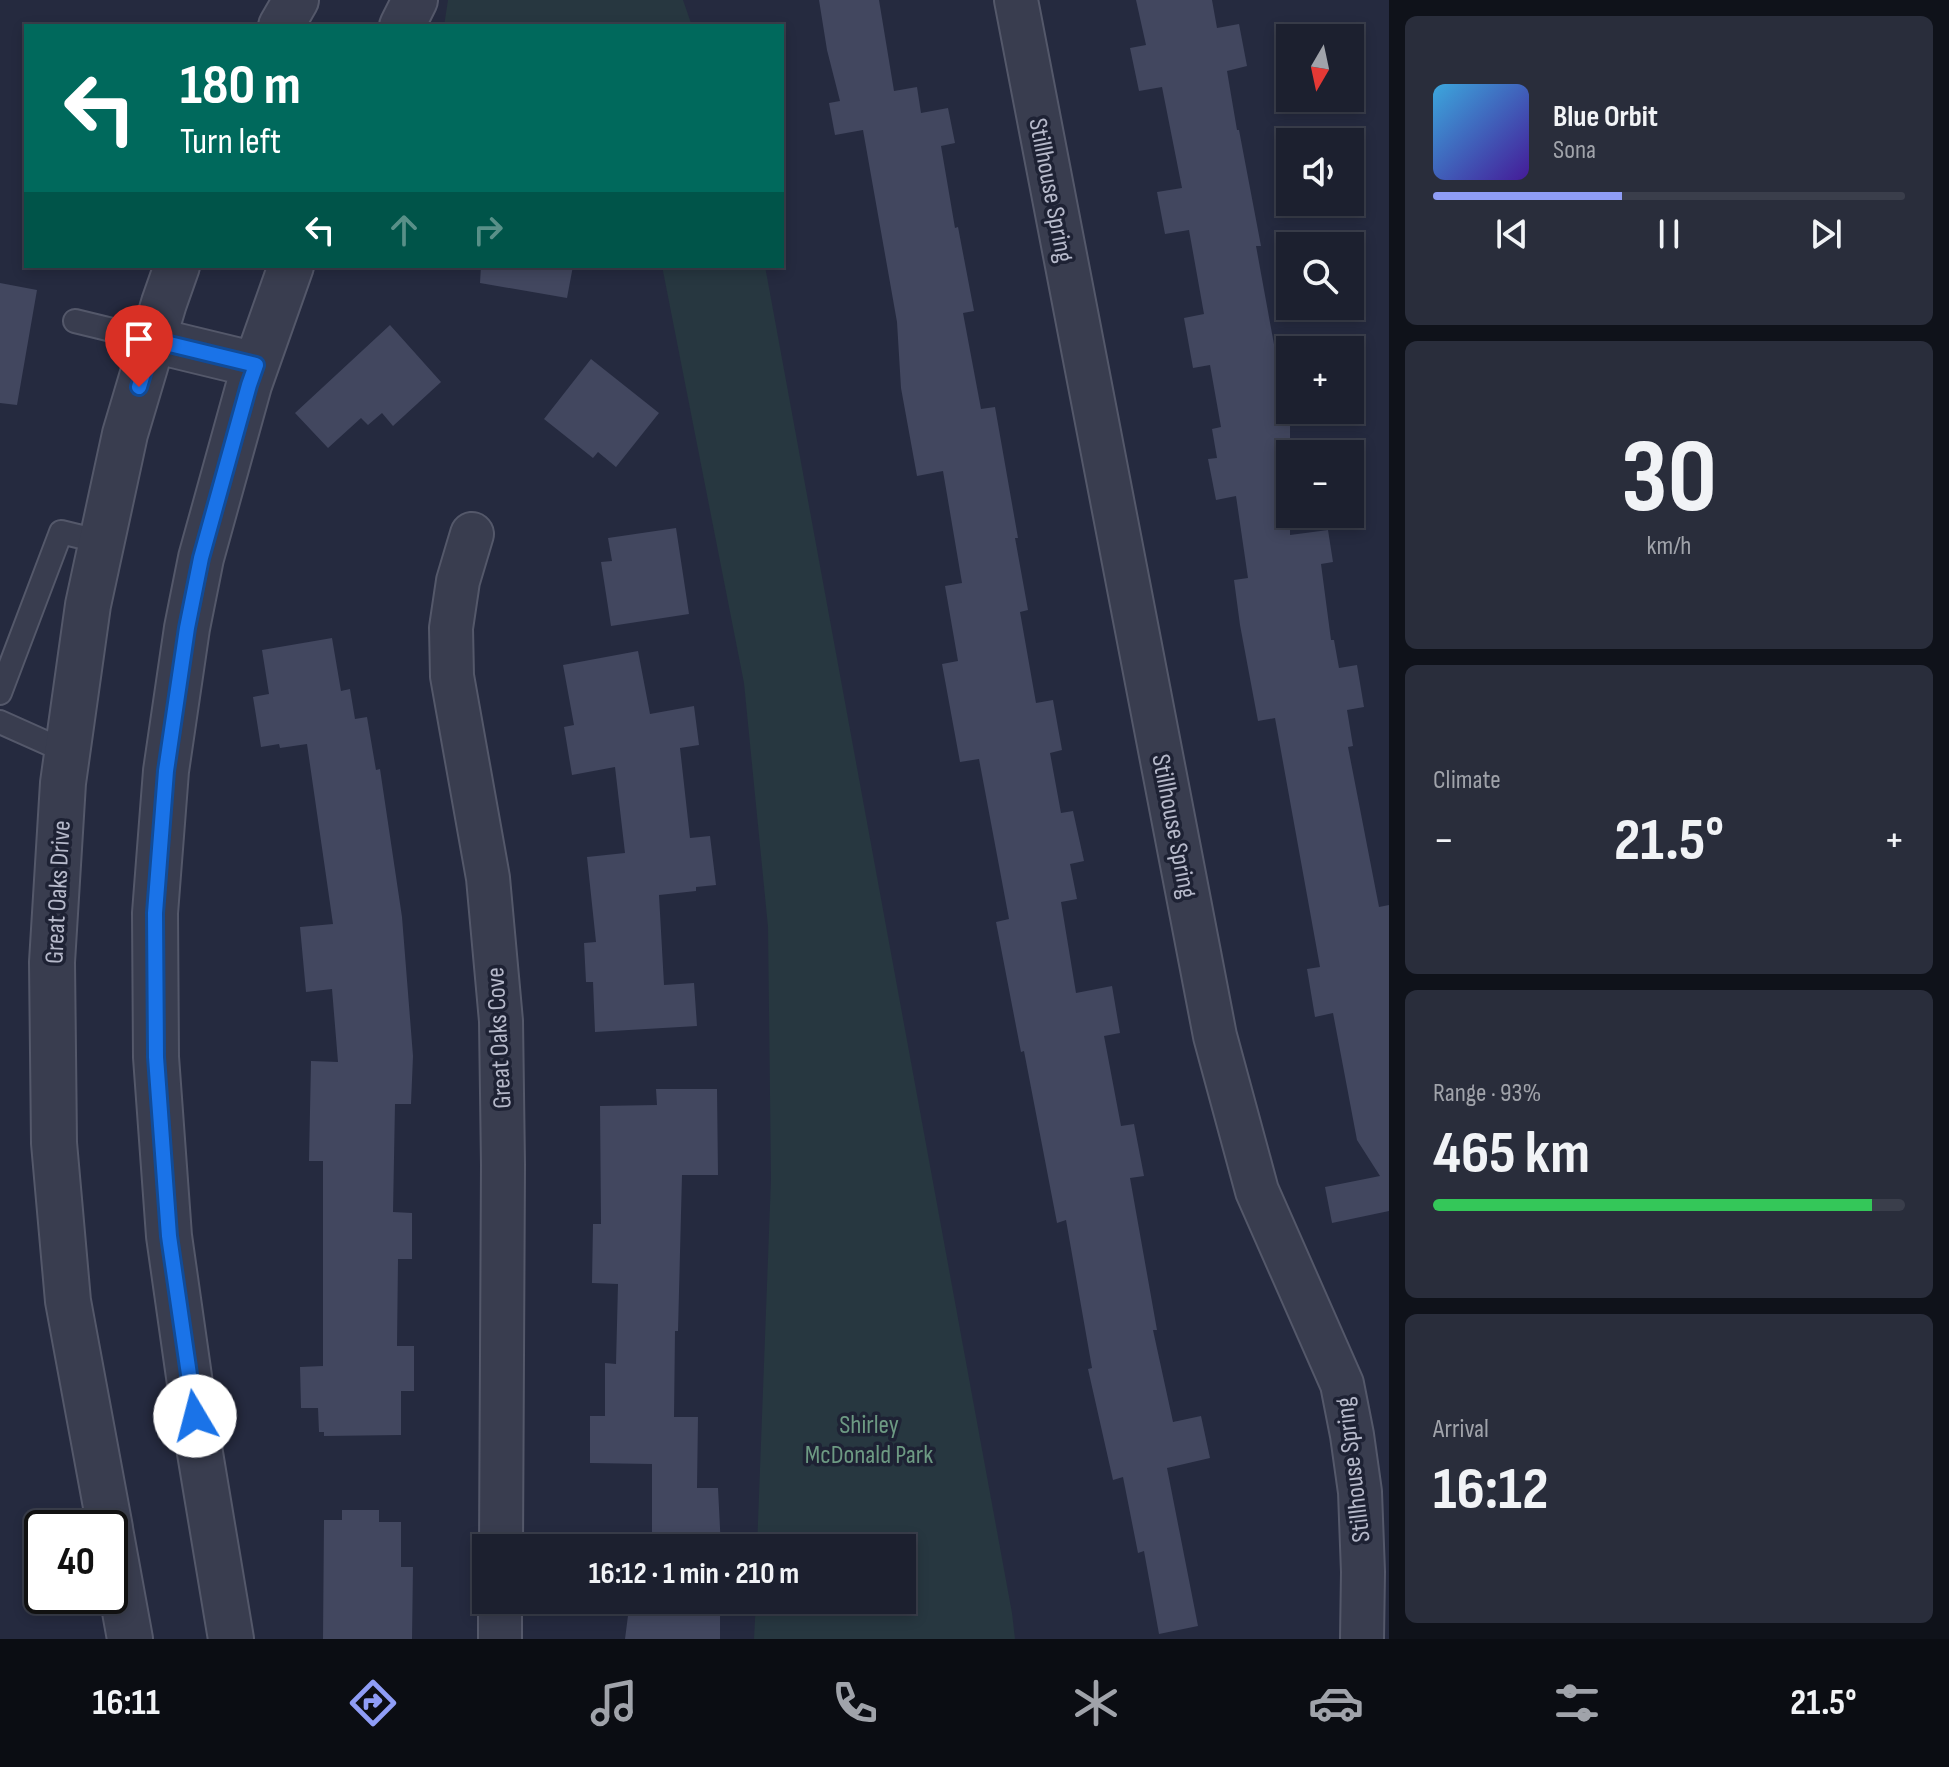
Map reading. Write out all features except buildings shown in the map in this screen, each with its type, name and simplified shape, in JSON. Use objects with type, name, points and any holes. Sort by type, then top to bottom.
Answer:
[{"type":"street","points":[[282,24],[296,0]]},
{"type":"street","points":[[403,24],[415,0]]},
{"type":"street","name":"Stillhouse Spring","points":[[1016,0],[1215,1036],[1257,1191],[1342,1384],[1352,1435],[1374,1489],[1363,1572],[1362,1639]]},
{"type":"street","name":"Great Oaks Drive","points":[[107,1510],[68,1301],[54,1143],[52,962],[63,783],[88,605],[125,434],[176,268]]},
{"type":"street","points":[[231,1639],[199,1447],[169,1236],[156,1057],[155,913],[166,771],[187,628],[201,558],[249,385],[290,268]]},
{"type":"street","points":[[153,340],[256,365]]},
{"type":"street","name":"Great Oaks Cove","points":[[472,534],[458,581],[451,628],[452,676],[488,878],[501,1021],[501,1534]]},
{"type":"street","name":"Great Oaks Drive","points":[[125,1614],[130,1639]]},
{"type":"street","points":[[500,1614],[500,1639]]},
{"type":"lane","points":[[75,321],[153,340]]},
{"type":"lane","points":[[0,693],[61,532],[102,542]]},
{"type":"lane","points":[[0,722],[67,752]]},
{"type":"green space","points":[[448,0],[683,0],[691,24],[444,24]]},
{"type":"green space","name":"Shirley McDonald Park","points":[[662,268],[765,268],[1015,1639],[754,1639],[755,1614],[916,1614],[916,1534],[758,1534],[771,1179],[768,927],[744,683]]},
{"type":"route","points":[[139,387],[153,340],[256,365],[201,558],[187,628],[166,771],[155,913],[156,1057],[169,1236],[195,1416]]}]
